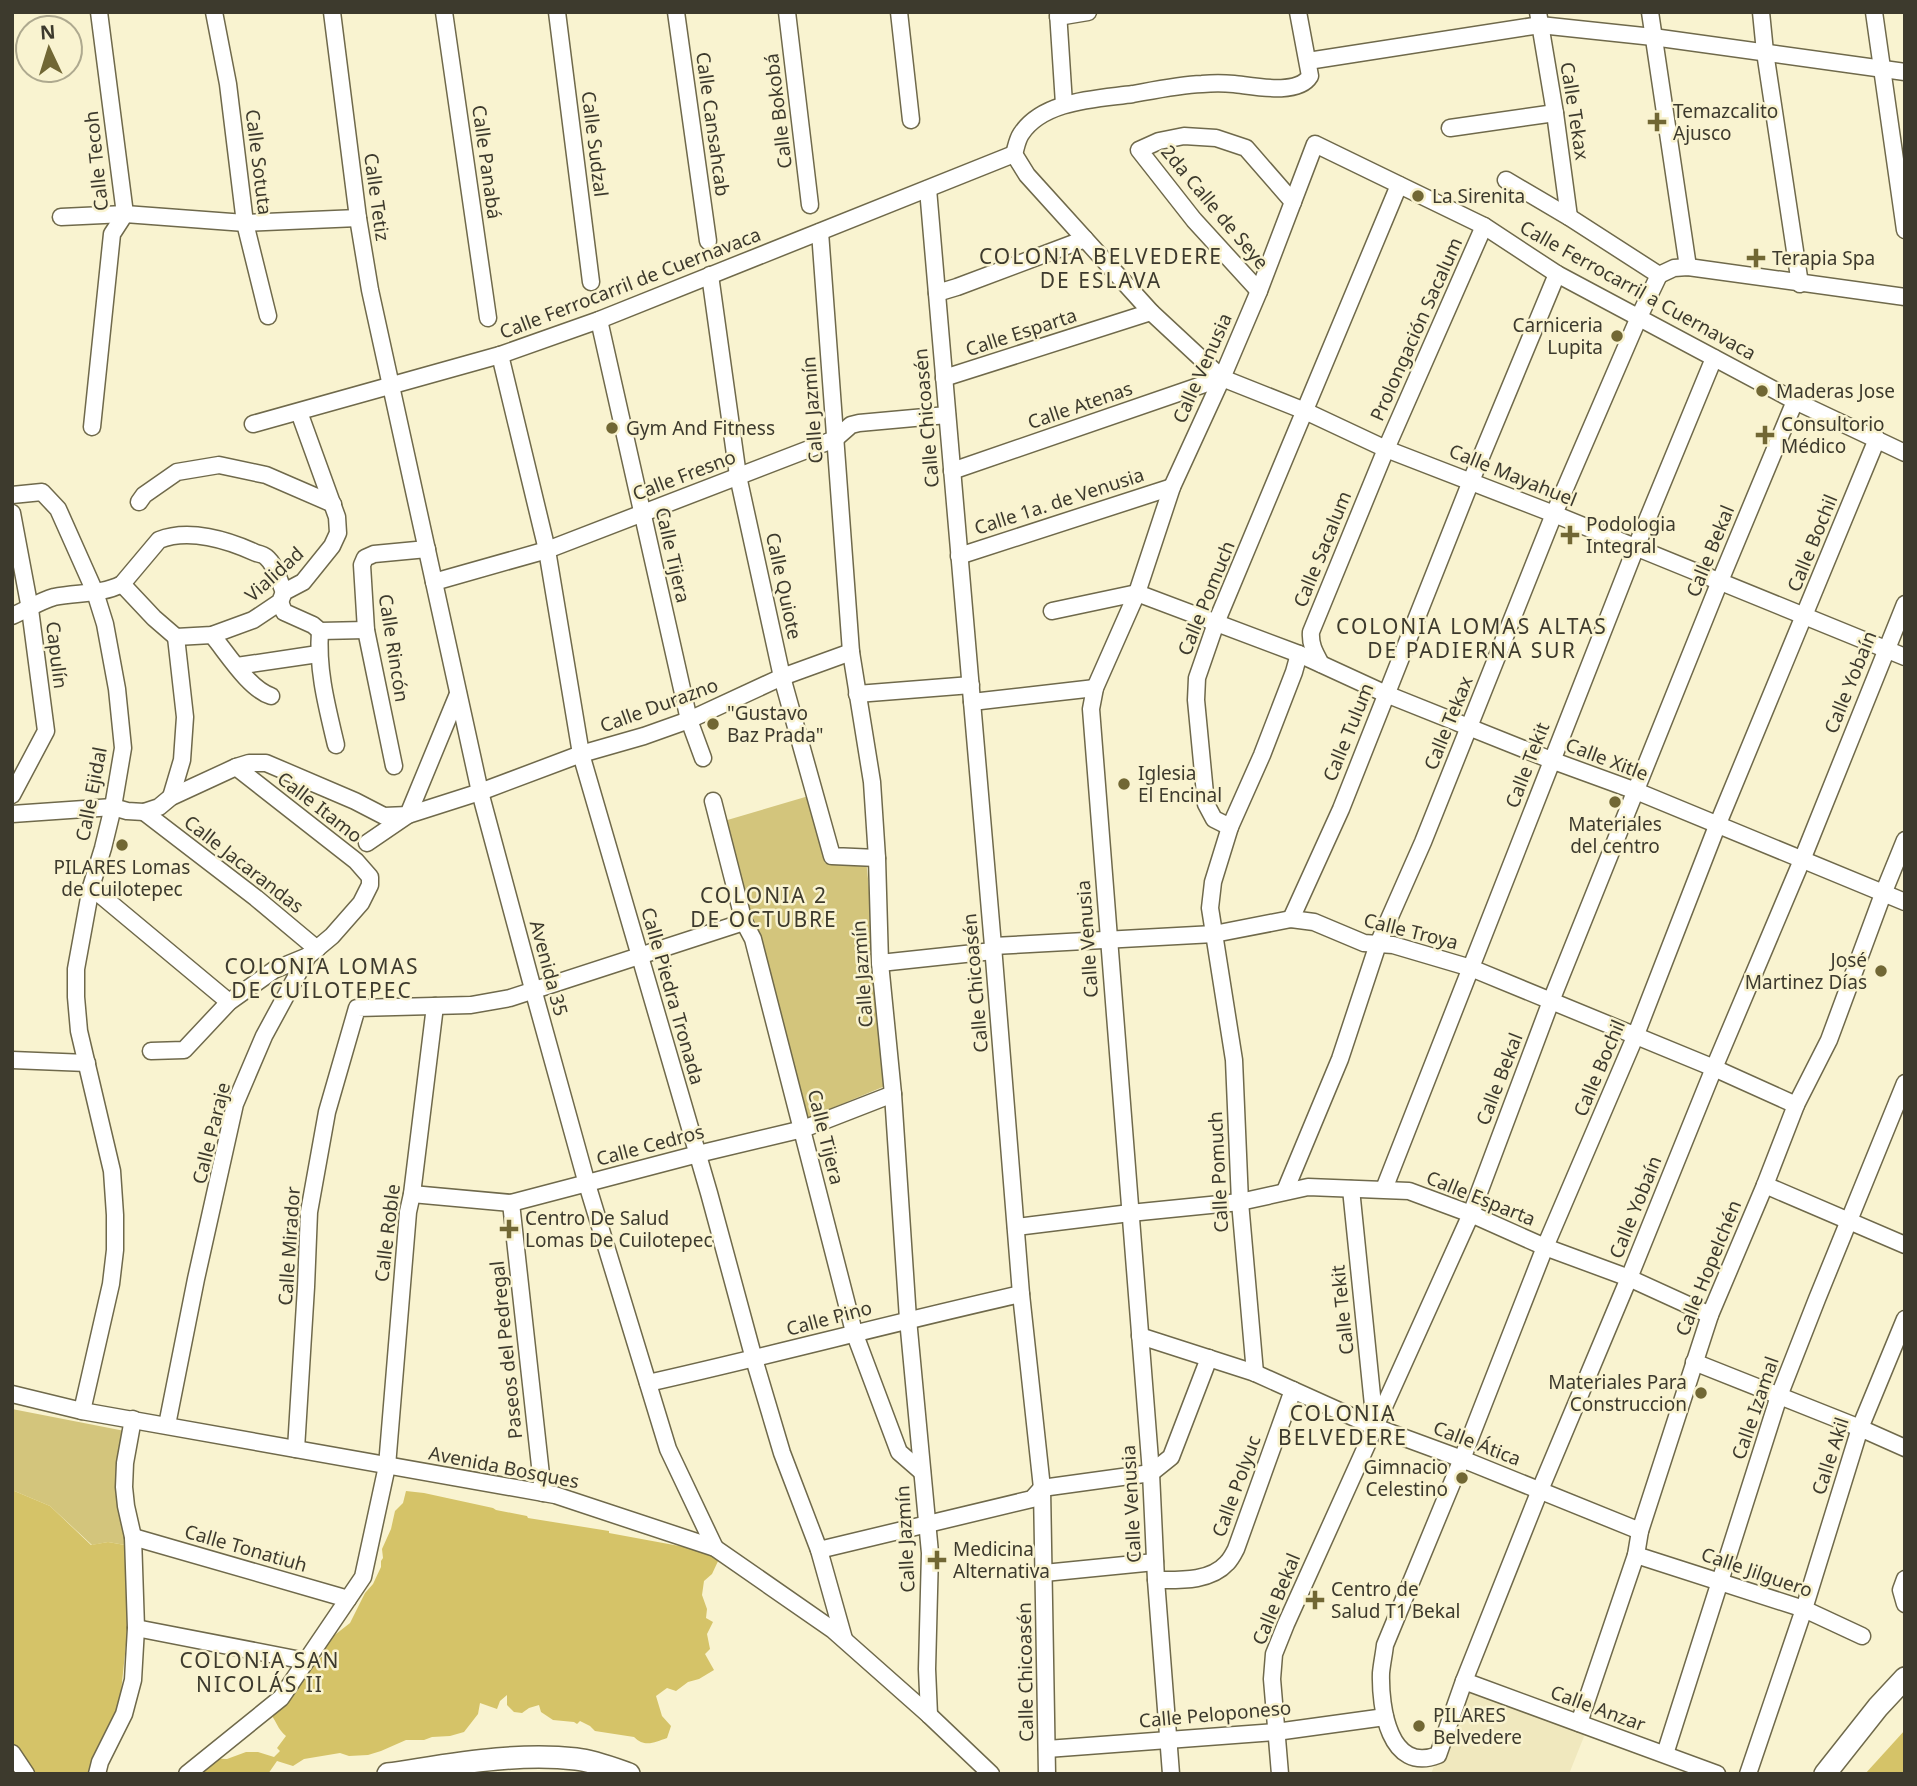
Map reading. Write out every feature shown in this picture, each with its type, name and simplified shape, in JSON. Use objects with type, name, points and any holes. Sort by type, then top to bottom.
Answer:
[{"type":"main road","points":[[1825,1774],[1878,1707],[1905,1678]]},
{"type":"main road","points":[[388,1774],[487,1760],[532,1757],[578,1759],[629,1774]]},
{"type":"street","name":"Calle Tecoh","points":[[92,427],[112,234],[125,214],[99,12]]},
{"type":"street","name":"Calle Sotuta","points":[[214,12],[228,84],[245,223],[268,316]]},
{"type":"street","name":"Calle Tetiz","points":[[332,12],[358,218],[384,361],[391,385]]},
{"type":"street","name":"Calle Panabá","points":[[444,12],[488,318]]},
{"type":"street","name":"Calle Sudzal","points":[[557,12],[591,282]]},
{"type":"street","name":"Calle Cansahcab","points":[[676,12],[708,241]]},
{"type":"street","name":"Calle Bokobá","points":[[787,12],[810,205]]},
{"type":"street","points":[[899,12],[911,120]]},
{"type":"street","points":[[1064,104],[1058,15],[1088,12]]},
{"type":"street","points":[[1222,378],[1152,312],[1027,175],[1014,154],[1019,137],[1026,127],[1064,104],[1200,84],[1233,84],[1261,89],[1300,85],[1307,80],[1309,69],[1298,12]]},
{"type":"street","points":[[1650,12],[1688,267]]},
{"type":"street","points":[[1761,12],[1800,284]]},
{"type":"street","points":[[1874,12],[1905,230]]},
{"type":"street","points":[[1309,69],[1539,18],[1653,37],[1905,72]]},
{"type":"street","name":"Calle Tekax","points":[[1539,18],[1569,217]]},
{"type":"street","points":[[1450,128],[1555,113]]},
{"type":"street","name":"2da Calle de Seye","points":[[1259,291],[1194,220],[1139,150],[1159,141],[1184,136],[1216,138],[1246,148],[1293,202]]},
{"type":"street","name":"Calle Ferrocarril a Cuernavaca","points":[[1315,144],[1483,226],[1557,274],[1795,401],[1905,453]]},
{"type":"street","name":"Calle Venusia","points":[[1171,1774],[1151,1473],[1091,709],[1095,688],[1137,593],[1172,487],[1259,291],[1315,144]]},
{"type":"street","name":"Calle Ferrocarril de Cuernavaca","points":[[253,424],[500,355],[598,320],[1014,154]]},
{"type":"street","points":[[1506,180],[1659,275],[1674,268],[1688,267],[1905,296]]},
{"type":"street","name":"Calle Pomuch","points":[[1255,1373],[1240,1202],[1234,1060],[1210,908],[1213,882],[1230,827],[1214,819],[1206,804],[1196,700],[1197,678],[1216,623],[1399,185]]},
{"type":"street","name":"Calle Chicoasén","points":[[928,189],[1021,1294],[1042,1488],[1047,1774]]},
{"type":"street","points":[[61,217],[125,214],[245,223],[358,218]]},
{"type":"street","name":"Prolongación Sacalum","points":[[1386,449],[1483,226]]},
{"type":"street","name":"Calle Jazmín","points":[[820,232],[851,652],[872,782],[880,963],[893,1094],[908,1319],[930,1553],[927,1668],[929,1715]]},
{"type":"street","points":[[937,293],[1085,239]]},
{"type":"street","name":"Calle Tulum","points":[[1292,919],[1340,809],[1557,274]]},
{"type":"street","name":"Calle Quiote","points":[[710,275],[738,476],[782,677],[832,856],[877,858]]},
{"type":"street","name":"Calle Tekax","points":[[1285,1191],[1340,1059],[1378,944],[1423,842],[1554,514],[1659,275]]},
{"type":"street","name":"Calle Esparta","points":[[944,378],[1152,312]]},
{"type":"street","name":"Calle Tijera","points":[[598,320],[690,720],[703,758]]},
{"type":"street","name":"Calle Piedra Tronada","points":[[500,355],[547,550],[581,754],[698,1154],[754,1359],[782,1453],[819,1550],[844,1639]]},
{"type":"street","name":"Calle Tekit","points":[[1384,1189],[1551,760],[1714,358]]},
{"type":"street","name":"Calle Mayahuel","points":[[1222,378],[1305,411],[1386,449],[1554,514],[1905,657]]},
{"type":"street","name":"Calle Atenas","points":[[952,471],[1222,378]]},
{"type":"street","name":"Avenida 35","points":[[391,385],[480,792],[587,1184],[668,1449],[715,1548]]},
{"type":"street","name":"Calle Bekal","points":[[1280,1774],[1272,1679],[1274,1654],[1471,1214],[1551,1001],[1795,401]]},
{"type":"street","name":"Vialidad","points":[[176,637],[212,635],[253,620],[303,582],[332,546],[338,533],[333,504],[299,412]]},
{"type":"street","name":"Calle Fresno","points":[[434,582],[547,550],[835,439],[850,425],[947,415]]},
{"type":"street","name":"Calle Bochil","points":[[1385,1717],[1381,1673],[1385,1645],[1545,1247],[1635,1037],[1717,826],[1877,439]]},
{"type":"street","name":"Calle Sacalum","points":[[1321,664],[1312,650],[1311,632],[1386,449]]},
{"type":"street","points":[[139,502],[144,495],[177,472],[219,465],[266,475],[333,504]]},
{"type":"street","name":"Calle 1a. de Venusia","points":[[959,556],[1172,487]]},
{"type":"street","name":"Calle Ejidal","points":[[12,495],[42,492],[58,509],[95,592],[105,624],[121,721],[123,748],[113,807],[91,887],[76,969],[79,1031],[112,1171],[115,1216],[111,1284],[82,1410]]},
{"type":"street","name":"Capulín","points":[[12,513],[30,609],[46,731],[12,795]]},
{"type":"street","points":[[12,616],[50,598],[106,590],[122,584],[159,540],[188,535],[217,539],[267,557],[275,570],[284,612],[292,617],[313,625],[320,631],[366,631]]},
{"type":"street","name":"Calle Rincón","points":[[394,766],[366,631],[362,565],[365,558],[374,554],[427,549]]},
{"type":"street","points":[[122,584],[176,637],[185,717],[182,760],[172,797]]},
{"type":"street","points":[[1052,611],[1137,593]]},
{"type":"street","name":"Calle Xitle","points":[[1137,593],[1299,654],[1386,694],[1905,902]]},
{"type":"street","name":"Calle Yobaín","points":[[1385,1717],[1391,1738],[1404,1753],[1427,1759],[1438,1755],[1464,1681],[1540,1490],[1905,604]]},
{"type":"street","points":[[320,631],[318,654],[336,744]]},
{"type":"street","points":[[212,635],[248,681],[264,694],[271,696]]},
{"type":"street","name":"Calle Durazno","points":[[408,816],[581,754],[690,720],[782,677],[851,652]]},
{"type":"street","points":[[237,666],[318,654]]},
{"type":"street","points":[[1230,827],[1262,755],[1299,654]]},
{"type":"street","points":[[857,694],[1095,688]]},
{"type":"street","points":[[367,843],[408,816],[458,694]]},
{"type":"street","points":[[12,814],[113,807],[144,812],[236,767],[249,763],[266,763],[384,816],[408,816]]},
{"type":"street","name":"Calle Itamo","points":[[236,767],[356,861],[370,877],[370,885]]},
{"type":"street","name":"Calle Tijera","points":[[713,801],[744,922],[753,939],[855,1332],[899,1452],[922,1472]]},
{"type":"street","name":"Calle Jacarandas","points":[[144,812],[256,898],[312,953]]},
{"type":"street","name":"Calle Hopelchén","points":[[1578,1723],[1636,1555],[1640,1531],[1710,1315],[1796,1105],[1829,1040],[1905,840]]},
{"type":"street","name":"Calle Paraje","points":[[166,1424],[235,1104],[264,1036],[312,953],[332,936],[361,903],[370,885]]},
{"type":"street","points":[[91,887],[229,1002]]},
{"type":"street","name":"Calle Troya","points":[[880,963],[993,949],[1214,933],[1292,919],[1314,922],[1364,943],[1393,945],[1471,968],[1714,1068],[1796,1105]]},
{"type":"street","points":[[435,1006],[471,1005],[510,998],[744,922]]},
{"type":"street","points":[[151,1051],[184,1050],[229,1002],[274,970],[312,953]]},
{"type":"street","name":"Calle Mirador","points":[[296,1449],[309,1213],[327,1112],[357,1008],[435,1006]]},
{"type":"street","name":"Calle Roble","points":[[187,1774],[281,1698],[363,1577],[387,1465],[408,1212],[435,1006]]},
{"type":"street","points":[[12,1060],[87,1063]]},
{"type":"street","name":"Calle Izamal","points":[[1665,1754],[1779,1396],[1905,1083]]},
{"type":"street","name":"Calle Cedros","points":[[412,1194],[511,1203],[803,1129],[893,1094]]},
{"type":"street","points":[[1765,1185],[1905,1245]]},
{"type":"street","name":"Calle Esparta","points":[[1016,1227],[1240,1202],[1308,1187],[1409,1191],[1629,1278],[1710,1315]]},
{"type":"street","name":"Calle Tekit","points":[[1350,1189],[1375,1427]]},
{"type":"street","name":"Paseos del Pedregal","points":[[511,1203],[543,1493]]},
{"type":"street","name":"Calle Pino","points":[[648,1383],[1021,1294]]},
{"type":"street","name":"Calle Akil","points":[[1748,1774],[1804,1609],[1860,1428],[1905,1319]]},
{"type":"street","name":"Calle Ática","points":[[1140,1336],[1255,1373],[1375,1427],[1640,1531]]},
{"type":"street","points":[[819,1550],[1032,1499],[1042,1488],[1151,1473],[1171,1457],[1209,1358]]},
{"type":"street","points":[[1694,1362],[1905,1448]]},
{"type":"street","name":"Calle Polyuc","points":[[1157,1580],[1184,1580],[1214,1574],[1227,1564],[1237,1549],[1293,1390]]},
{"type":"street","name":"Avenida Bosques","points":[[12,1394],[82,1410],[555,1495],[715,1548],[844,1639],[991,1774]]},
{"type":"street","points":[[97,1774],[100,1762],[124,1714],[133,1680],[136,1628],[133,1537],[124,1487],[133,1419]]},
{"type":"street","name":"Calle Tonatiuh","points":[[133,1537],[348,1599]]},
{"type":"street","name":"Calle Jilguero","points":[[1636,1555],[1804,1609],[1862,1636]]},
{"type":"street","points":[[1044,1573],[1156,1562]]},
{"type":"street","points":[[1905,1579],[1901,1590],[1905,1604]]},
{"type":"street","points":[[136,1628],[306,1661]]},
{"type":"street","name":"Calle Anzar","points":[[1464,1681],[1717,1774]]},
{"type":"street","name":"Calle Peloponeso","points":[[1047,1748],[1276,1732],[1385,1717]]},
{"type":"street","points":[[12,1753],[26,1774]]},
{"type":"shaded area","points":[[812,795],[825,863],[866,860],[890,1084],[808,1118],[724,821]]},
{"type":"shaded area","points":[[12,1409],[135,1433],[119,1507],[125,1545],[108,1542],[92,1545],[50,1506],[12,1490]]},
{"type":"shaded area","points":[[12,1490],[50,1506],[91,1545],[108,1542],[125,1545],[130,1606],[119,1711],[97,1774],[32,1774],[12,1748]]},
{"type":"shaded area","points":[[406,1491],[493,1508],[528,1518],[701,1550],[702,1553],[720,1557],[712,1574],[704,1581],[702,1595],[707,1609],[706,1618],[713,1622],[707,1634],[710,1649],[705,1654],[714,1670],[676,1691],[667,1688],[656,1696],[662,1716],[671,1726],[667,1738],[646,1743],[634,1737],[595,1731],[580,1721],[577,1724],[553,1720],[541,1712],[539,1705],[522,1713],[514,1712],[507,1705],[507,1695],[500,1701],[497,1709],[480,1703],[478,1714],[464,1732],[450,1736],[406,1740],[368,1755],[349,1756],[340,1753],[304,1759],[293,1766],[277,1761],[268,1774],[191,1774],[198,1758],[227,1759],[246,1752],[258,1752],[274,1757],[280,1751],[277,1748],[286,1736],[269,1712],[305,1668],[323,1656],[327,1641],[350,1623],[381,1567],[382,1549],[395,1511],[403,1503]]},
{"type":"shaded area","points":[[1465,1683],[1587,1729],[1569,1774],[1431,1774]]},
{"type":"shaded area","points":[[1905,1730],[1905,1774],[1865,1774]]},
{"type":"place","name":"Temazcalito Ajusco","points":[[1657,122]]},
{"type":"place","name":"La Sirenita","points":[[1418,196]]},
{"type":"place","name":"Terapia Spa","points":[[1756,258]]},
{"type":"place","name":"Carniceria Lupita","points":[[1617,336]]},
{"type":"place","name":"Maderas Jose","points":[[1762,391]]},
{"type":"place","name":"Gym And Fitness","points":[[612,428]]},
{"type":"place","name":"Consultorio Médico","points":[[1765,435]]},
{"type":"place","name":"Podologia Integral","points":[[1570,535]]},
{"type":"place","name":"\"Gustavo Baz Prada\"","points":[[713,724]]},
{"type":"place","name":"Iglesia El Encinal","points":[[1124,784]]},
{"type":"place","name":"Materiales del centro","points":[[1615,802]]},
{"type":"place","name":"PILARES Lomas de Cuilotepec","points":[[122,845]]},
{"type":"place","name":"José Martinez Días","points":[[1881,971]]},
{"type":"place","name":"Centro De Salud Lomas De Cuilotepec","points":[[509,1229]]},
{"type":"place","name":"Materiales Para Construccion","points":[[1701,1393]]},
{"type":"place","name":"Gimnacio Celestino","points":[[1462,1478]]},
{"type":"place","name":"Medicina Alternativa","points":[[937,1560]]},
{"type":"place","name":"Centro de Salud T1 Bekal","points":[[1315,1600]]},
{"type":"place","name":"PILARES Belvedere","points":[[1419,1726]]},
{"type":"district","name":"COLONIA BELVEDERE DE ESLAVA","points":[[1101,269]]},
{"type":"district","name":"COLONIA LOMAS ALTAS DE PADIERNA SUR","points":[[1472,639]]},
{"type":"district","name":"COLONIA 2 DE OCTUBRE","points":[[764,908]]},
{"type":"district","name":"COLONIA LOMAS DE CUILOTEPEC","points":[[322,979]]},
{"type":"district","name":"COLONIA BELVEDERE","points":[[1343,1426]]},
{"type":"district","name":"COLONIA SAN NICOLÁS II","points":[[260,1673]]}]
